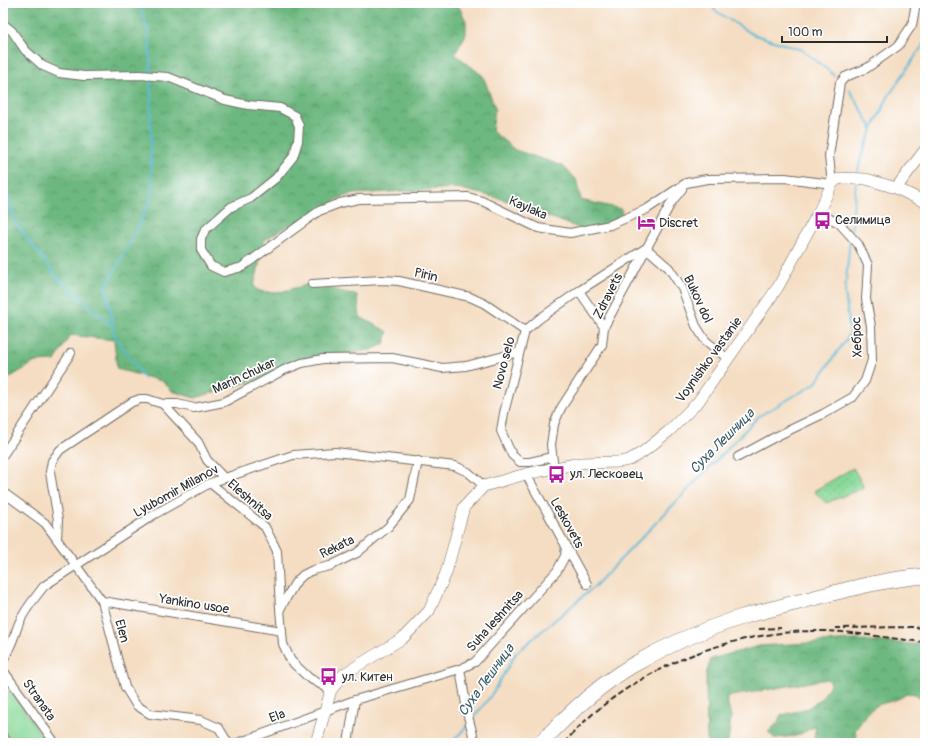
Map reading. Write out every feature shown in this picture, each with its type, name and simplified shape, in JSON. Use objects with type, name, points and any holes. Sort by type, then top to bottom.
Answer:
[{"type":"highway","points":[[541,743],[559,723],[598,689],[633,665],[689,636],[740,617],[847,589],[904,578],[925,576]]},
{"type":"street","points":[[832,184],[829,156],[840,83],[845,78],[866,68],[898,46],[912,25],[916,3]]},
{"type":"street","name":"Kaylaka","points":[[3,24],[12,31],[25,50],[43,66],[59,73],[84,76],[146,75],[168,77],[225,100],[248,105],[280,108],[295,116],[299,126],[298,141],[293,157],[276,178],[251,198],[231,207],[205,230],[201,239],[201,250],[211,266],[224,272],[242,267],[320,211],[340,203],[359,199],[468,197],[482,201],[538,228],[570,233],[610,225],[647,209],[686,183],[706,179],[785,178],[832,184]]},
{"type":"street","points":[[896,188],[925,150]]},
{"type":"street","points":[[832,184],[836,180],[842,178],[856,178],[896,188],[925,202]]},
{"type":"street","name":"Zdravets","points":[[554,468],[551,445],[554,424],[561,408],[602,345],[604,327],[671,203],[686,183]]},
{"type":"street","name":"Voynishko vastanie","points":[[484,486],[526,474],[580,463],[620,462],[636,456],[669,431],[698,402],[778,287],[832,184]]},
{"type":"street","name":"Хеброс","points":[[738,457],[853,397],[864,381],[872,360],[871,326],[866,299],[868,265],[858,244],[839,223],[818,213]]},
{"type":"street","name":"Novo selo","points":[[552,457],[530,462],[520,462],[512,455],[501,431],[504,413],[525,331],[539,319],[646,248]]},
{"type":"street","name":"Bukov dol","points":[[646,248],[669,268],[682,288],[696,326],[705,340],[728,359]]},
{"type":"street","name":"Pirin","points":[[312,284],[382,280],[399,281],[470,297],[484,304],[525,331]]},
{"type":"street","points":[[580,291],[604,327]]},
{"type":"street","name":"Marin chukar","points":[[57,539],[58,520],[50,472],[52,460],[60,450],[132,402],[140,399],[147,399],[163,404],[177,404],[194,408],[224,402],[284,370],[302,363],[322,360],[392,358],[442,368],[466,366],[519,352]]},
{"type":"street","points":[[3,455],[71,353]]},
{"type":"street","points":[[163,404],[198,442],[207,460],[224,478]]},
{"type":"street","name":"Lyubomir Milanov","points":[[3,660],[10,650],[20,622],[30,603],[44,586],[156,514],[210,483],[293,455],[335,452],[455,466],[468,472],[484,486]]},
{"type":"street","name":"Rekata","points":[[280,609],[296,583],[303,575],[313,570],[330,566],[357,553],[388,526],[410,500],[418,461]]},
{"type":"street","name":"Leskovets","points":[[526,474],[587,584]]},
{"type":"street","name":"Eleshnitsa","points":[[210,483],[265,527],[277,551],[280,609]]},
{"type":"street","points":[[316,743],[331,690],[344,674],[403,638],[429,611],[446,573],[464,507],[484,486]]},
{"type":"street","name":"Elen","points":[[3,494],[45,523],[102,601],[125,687],[136,705],[150,714],[201,720],[219,728],[228,743]]},
{"type":"street","name":"Suha leshnitsa","points":[[324,712],[355,700],[460,669],[476,662],[557,571],[565,556],[566,545]]},
{"type":"street","name":"Yankino usoe","points":[[102,601],[282,631]]},
{"type":"street","points":[[280,609],[283,644],[291,661],[309,678],[331,690]]},
{"type":"street","points":[[460,669],[472,739]]},
{"type":"street","name":"Stranata","points":[[3,670],[55,743]]},
{"type":"street","points":[[348,743],[355,700]]},
{"type":"street","name":"Ela","points":[[238,743],[324,712]]},
{"type":"street","points":[[3,737],[8,743]]},
{"type":"green space","points":[[3,3],[457,3],[466,21],[466,34],[455,54],[483,76],[495,108],[492,131],[515,150],[563,166],[576,179],[581,200],[621,209],[623,219],[584,230],[502,199],[457,188],[353,194],[339,198],[317,216],[285,227],[265,240],[254,286],[259,291],[276,293],[310,284],[357,295],[360,317],[388,332],[384,344],[371,350],[304,360],[262,378],[195,398],[172,391],[162,381],[117,369],[114,340],[70,335],[55,361],[35,362],[9,378],[3,379]]},
{"type":"green space","points":[[853,468],[862,483],[863,488],[826,503],[814,491]]},
{"type":"green space","points":[[856,640],[925,645],[925,701],[921,700],[916,694],[907,693],[900,698],[878,705],[871,709],[855,731],[857,737],[849,743],[813,743],[816,726],[796,736],[774,738],[768,732],[778,723],[780,716],[808,708],[822,698],[831,683],[827,679],[726,697],[731,716],[728,743],[707,743],[706,674],[711,659],[759,646]]},
{"type":"green space","points":[[11,690],[46,743],[13,743],[3,730],[3,696]]},
{"type":"waterway","points":[[140,3],[149,35],[151,74]]},
{"type":"waterway","points":[[715,3],[714,10],[752,34],[802,50],[834,75]]},
{"type":"waterway","name":"Суха Лешница","points":[[857,175],[861,157],[888,97],[925,42]]},
{"type":"waterway","points":[[144,378],[115,336],[106,286],[134,236],[151,198],[151,79]]},
{"type":"waterway","points":[[849,89],[872,128]]},
{"type":"waterway","points":[[3,175],[16,224],[58,278],[113,327]]},
{"type":"waterway","name":"Суха Лешница","points":[[851,233],[856,181]]},
{"type":"waterway","name":"Суха Лешница","points":[[472,720],[492,694],[516,653],[594,587],[759,416],[815,384],[850,334],[845,292],[850,239]]},
{"type":"waterway","name":"Суха Лешница","points":[[451,743],[468,725]]},
{"type":"railway","points":[[759,629],[781,628]]},
{"type":"railway","points":[[835,628],[925,628]]},
{"type":"railway","points":[[564,743],[587,719],[612,699],[639,681],[667,666],[697,653],[727,643],[759,636],[791,632],[823,631],[925,642]]},
{"type":"place","name":"Селимица","points":[[822,220]]},
{"type":"place","name":"Discret","points":[[646,223]]},
{"type":"place","name":"ул. Лесковец","points":[[557,474]]},
{"type":"place","name":"ул. Китен","points":[[329,677]]}]
